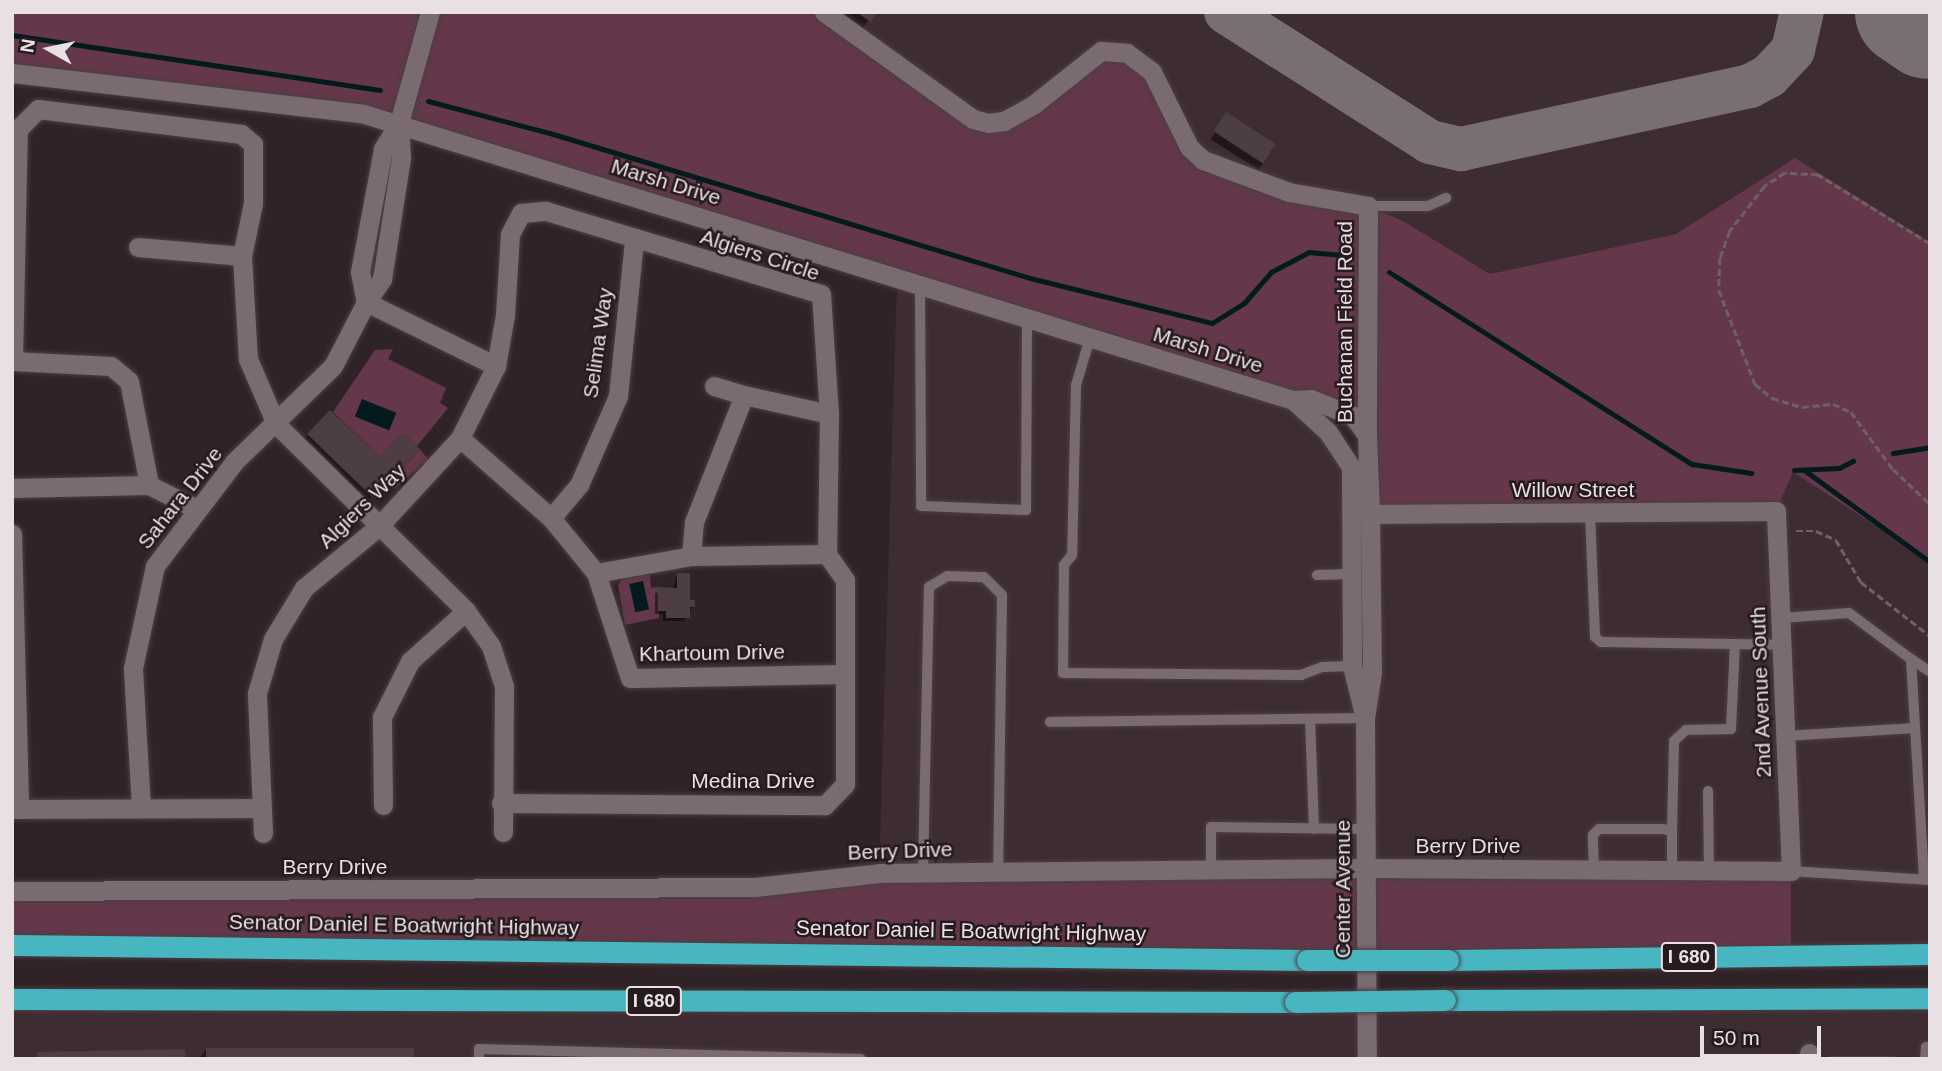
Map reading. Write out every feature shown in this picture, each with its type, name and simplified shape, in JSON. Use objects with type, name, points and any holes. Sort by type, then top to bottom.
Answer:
[{"type":"highway","name":"Senator Daniel E Boatwright Highway","points":[[12,945],[1307,960],[1930,954]]},
{"type":"highway","name":"I 680","points":[[12,999],[1295,1002],[1930,998]]},
{"type":"highway","points":[[12,1007],[76,1000]]},
{"type":"street","points":[[430,12],[399,123],[383,149],[360,272],[366,302],[496,366]]},
{"type":"street","name":"Buchanan Field Road","points":[[824,12],[973,119],[988,123],[1003,121],[1033,106],[1101,51],[1128,53],[1152,72],[1189,147],[1203,160],[1289,192],[1368,206],[1367,435]]},
{"type":"street","name":"Marsh Drive","points":[[12,73],[364,114],[399,123],[1293,400],[1311,398],[1353,416],[1367,435]]},
{"type":"street","points":[[149,485],[129,381],[111,366],[13,361],[18,129],[38,109],[241,134],[253,144],[253,203],[242,256],[248,359],[276,424],[466,611],[491,646],[504,686],[501,803],[503,832]]},
{"type":"street","name":"Algiers Circle","points":[[521,214],[545,211],[634,241],[821,294],[829,414],[827,554]]},
{"type":"street","name":"Algiers Way","points":[[263,833],[257,693],[273,639],[304,588],[378,527],[460,438],[496,366],[505,315],[509,234],[521,214]]},
{"type":"street","name":"Selima Way","points":[[551,518],[579,485],[618,396],[634,241]]},
{"type":"street","points":[[138,247],[242,256]]},
{"type":"street","name":"Sahara Drive","points":[[142,808],[133,668],[155,566],[235,461],[333,366],[366,302]]},
{"type":"street","points":[[714,386],[829,414]]},
{"type":"street","points":[[691,556],[694,522],[744,394]]},
{"type":"street","name":"Marsh Drive","points":[[1293,400],[1345,452]]},
{"type":"street","name":"Center Avenue","points":[[1367,435],[1372,672],[1365,718],[1367,1059]]},
{"type":"street","name":"Khartoum Drive","points":[[460,438],[551,518],[596,573],[629,678],[845,674]]},
{"type":"street","name":"Center Avenue","points":[[1345,452],[1351,467],[1349,574],[1352,666],[1365,718]]},
{"type":"street","points":[[12,488],[149,485],[197,509]]},
{"type":"street","name":"Willow Street","points":[[1370,513],[1776,511]]},
{"type":"street","name":"2nd Avenue South","points":[[1776,511],[1791,871]]},
{"type":"street","points":[[12,534],[15,809],[260,808]]},
{"type":"street","points":[[596,573],[691,556],[827,554]]},
{"type":"street","name":"Medina Drive","points":[[501,803],[825,805],[845,783],[845,580],[827,554]]},
{"type":"street","points":[[383,805],[382,717],[411,660],[466,611]]},
{"type":"street","name":"Berry Drive","points":[[12,891],[755,887],[858,873],[923,872],[1366,868],[1791,871]]},
{"type":"lane","points":[[1368,206],[1428,206],[1446,198]]},
{"type":"lane","points":[[920,285],[921,506],[1026,510],[1027,318]]},
{"type":"lane","points":[[1090,338],[1076,384],[1072,555],[1065,565],[1063,673],[1301,675],[1322,667],[1352,666]]},
{"type":"lane","points":[[1590,512],[1595,637],[1601,642],[1782,645]]},
{"type":"lane","points":[[1317,576],[1349,574]]},
{"type":"lane","points":[[923,872],[929,587],[947,576],[984,577],[1002,595],[998,872]]},
{"type":"lane","points":[[1781,618],[1849,614],[1930,672]]},
{"type":"lane","points":[[1672,870],[1674,741],[1686,730],[1731,729],[1735,645]]},
{"type":"lane","points":[[1791,871],[1927,880],[1911,659]]},
{"type":"lane","points":[[1050,722],[1365,718]]},
{"type":"lane","points":[[1310,719],[1314,829]]},
{"type":"lane","points":[[1786,736],[1915,728]]},
{"type":"lane","points":[[1708,791],[1709,870]]},
{"type":"lane","points":[[1210,870],[1210,827],[1366,830]]},
{"type":"lane","points":[[1594,870],[1594,835],[1599,829],[1672,831]]},
{"type":"lane","points":[[1926,1059],[1926,1046],[1930,1047]]},
{"type":"lane","points":[[479,1059],[479,1049],[623,1055],[861,1059]]},
{"type":"path","points":[[1930,244],[1818,175],[1785,173],[1765,186],[1730,231],[1720,258],[1719,289],[1755,384],[1772,398],[1802,407],[1833,404],[1851,412],[1893,469],[1930,504]]},
{"type":"path","points":[[1778,532],[1816,531],[1836,540],[1861,582],[1930,636]]},
{"type":"shaded area","points":[[12,12],[824,12],[973,119],[988,123],[1018,115],[1101,51],[1118,50],[1152,72],[1189,147],[1203,160],[1289,192],[1368,206],[1403,221],[1490,274],[1676,234],[1795,158],[1930,242],[1930,561],[1793,472],[1776,511],[1370,514],[1360,430],[1354,416],[1311,399],[1293,400],[364,114],[12,73]]},
{"type":"shaded area","points":[[824,12],[1930,12],[1930,242],[1795,158],[1676,234],[1490,274],[1403,221],[1368,206],[988,123]]},
{"type":"shaded area","points":[[897,279],[1293,400],[1345,452],[1365,716],[1370,514],[1794,470],[1930,560],[1930,954],[1791,956],[1791,871],[879,873]]},
{"type":"shaded area","points":[[393,349],[388,359],[446,388],[440,403],[448,408],[417,446],[403,433],[380,457],[333,412],[375,350]]},
{"type":"shaded area","points":[[420,449],[428,459],[395,489],[388,483]]},
{"type":"shaded area","points":[[650,574],[651,588],[658,587],[659,618],[625,625],[618,585],[623,578]]},
{"type":"shaded area","points":[[1791,871],[1791,956],[12,945],[12,891],[506,889],[857,873]]},
{"type":"shaded area","points":[[1930,998],[1930,1059],[12,1059],[12,1007]]},
{"type":"water","points":[[362,399],[396,413],[389,430],[355,417]]},
{"type":"water","points":[[643,581],[649,609],[635,612],[629,584]]},
{"type":"building","points":[[856,12],[877,12],[871,22]]},
{"type":"building","points":[[1226,112],[1275,144],[1263,163],[1213,131]]},
{"type":"building","points":[[330,410],[380,457],[403,433],[420,449],[373,498],[307,434]]},
{"type":"building","points":[[677,573],[690,573],[690,600],[695,600],[695,607],[690,607],[690,618],[666,618],[666,611],[658,611],[658,587],[677,588]]},
{"type":"building","points":[[206,1048],[414,1048],[414,1059],[206,1059]]},
{"type":"building","points":[[185,1049],[186,1059],[38,1059],[37,1052]]},
{"type":"building","points":[[1830,1056],[1895,1056],[1895,1059],[1830,1059]]},
{"type":"waterway","points":[[12,35],[380,90]]},
{"type":"waterway","points":[[428,101],[553,134],[1030,278],[1212,323],[1245,302],[1271,272],[1309,252],[1345,255]]},
{"type":"waterway","points":[[1389,272],[1692,464],[1751,473]]},
{"type":"waterway","points":[[1893,453],[1930,447]]},
{"type":"waterway","points":[[1794,470],[1839,468],[1853,461]]},
{"type":"waterway","points":[[1804,470],[1930,562]]},
{"type":"taxiway","points":[[1226,12],[1430,142],[1461,149],[1750,86],[1769,76],[1793,50],[1802,12]]},
{"type":"runway","points":[[1909,12],[1928,25]]}]
